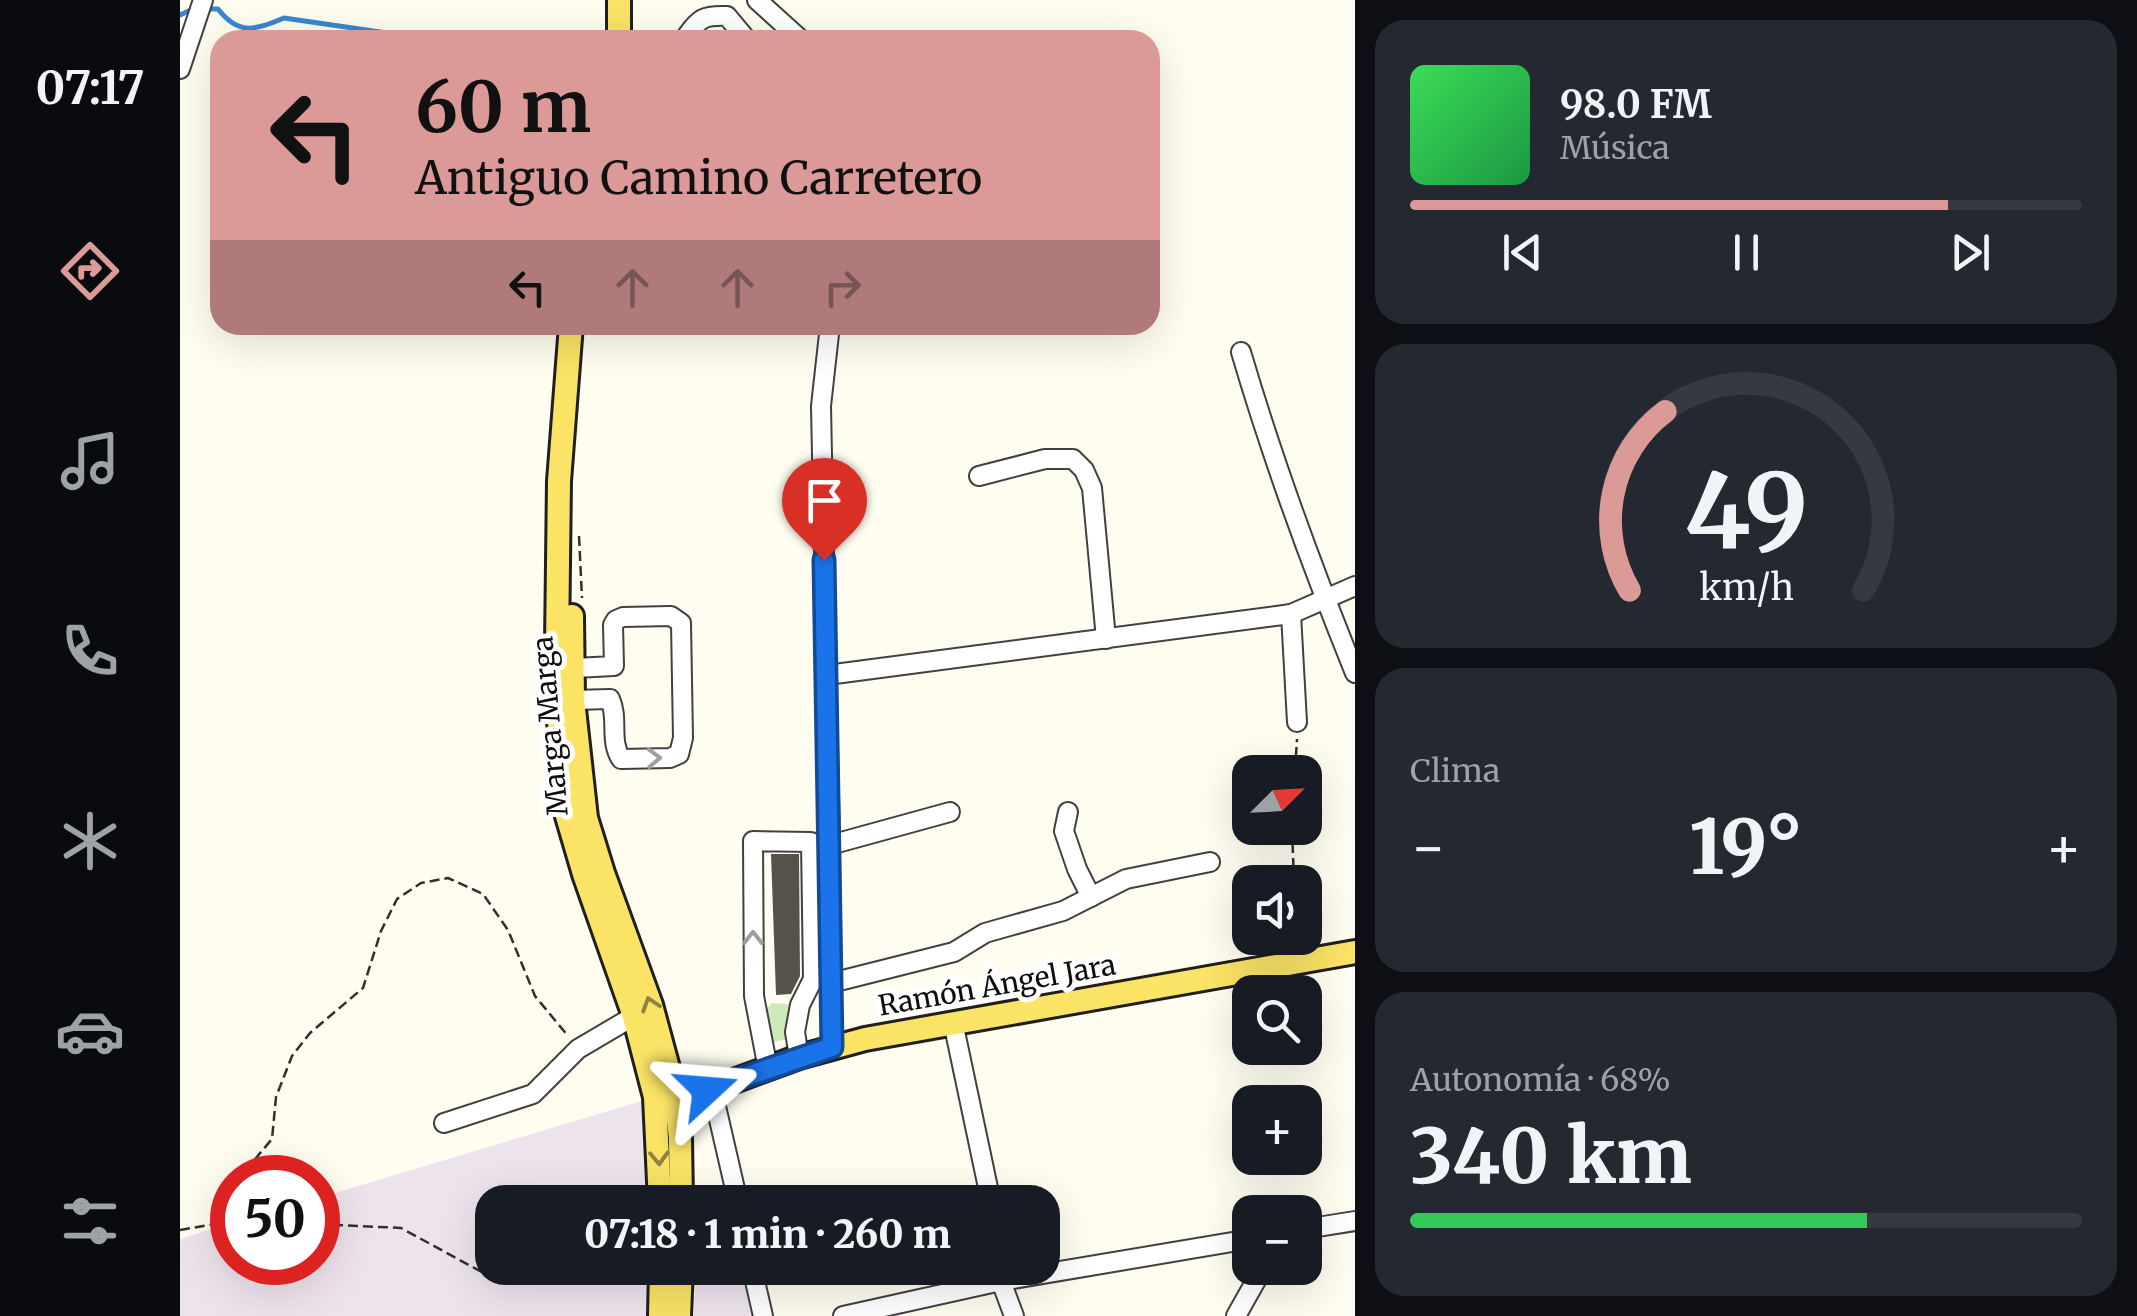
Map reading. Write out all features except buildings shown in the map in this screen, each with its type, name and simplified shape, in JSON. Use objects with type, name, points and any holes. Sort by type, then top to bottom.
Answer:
[{"type":"main road","points":[[619,0],[619,30]]},
{"type":"main road","name":"Marga Marga","points":[[571,335],[559,481],[557,645],[567,816],[584,874],[680,1138],[681,1185]]},
{"type":"main road","name":"Marga Marga","points":[[566,410],[574,700],[586,818],[652,1005],[665,1096],[661,1185]]},
{"type":"main road","name":"Ramón Ángel Jara","points":[[665,1096],[712,1089],[832,1047],[952,1022],[1354,952]]},
{"type":"main road","points":[[660,1316],[661,1285]]},
{"type":"main road","points":[[679,1316],[680,1285]]},
{"type":"street","points":[[180,69],[203,0]]},
{"type":"street","points":[[756,0],[790,30]]},
{"type":"street","points":[[691,30],[708,16],[728,16],[739,30]]},
{"type":"street","points":[[829,335],[821,406],[832,1047]]},
{"type":"street","points":[[1240,352],[1267,442],[1354,673]]},
{"type":"street","points":[[979,476],[1045,459],[1073,459],[1084,470],[1092,488],[1106,639]]},
{"type":"street","points":[[827,675],[1291,614],[1354,586]]},
{"type":"street","points":[[1291,614],[1297,722]]},
{"type":"street","points":[[574,668],[614,666],[613,625],[623,616],[671,616],[681,623],[683,738],[678,754],[670,758],[621,759],[614,748],[614,708],[610,699],[574,700]]},
{"type":"street","points":[[830,845],[950,812]]},
{"type":"street","points":[[1068,812],[1064,830],[1091,897]]},
{"type":"street","points":[[768,1070],[754,996],[752,841],[811,842],[813,979],[800,1005],[795,1032],[800,1057]]},
{"type":"street","points":[[831,983],[954,952],[985,933],[1063,911],[1126,879],[1210,862]]},
{"type":"street","points":[[444,1123],[532,1094],[578,1049],[634,1016]]},
{"type":"street","points":[[952,1022],[987,1185]]},
{"type":"street","points":[[712,1089],[734,1185]]},
{"type":"street","points":[[1322,1226],[1354,1221]]},
{"type":"street","points":[[1060,1266],[1232,1242]]},
{"type":"street","points":[[756,1285],[763,1316]]},
{"type":"street","points":[[843,1316],[960,1285]]},
{"type":"street","points":[[1005,1285],[1014,1316]]},
{"type":"street","points":[[1236,1316],[1254,1285]]},
{"type":"path","points":[[1296,755],[1297,722]]},
{"type":"path","points":[[258,1155],[272,1139],[276,1097],[292,1056],[310,1032],[362,988],[381,931],[397,899],[421,882],[448,878],[483,894],[508,930],[536,996],[578,1049]]},
{"type":"path","points":[[180,1230],[210,1225]]},
{"type":"path","points":[[340,1225],[401,1228],[475,1268]]},
{"type":"shaded area","points":[[642,1101],[647,1185],[475,1185],[475,1285],[654,1285],[655,1316],[180,1316],[180,1239],[210,1230],[210,1285],[340,1285],[340,1191]]},
{"type":"shaded area","points":[[695,1285],[747,1285],[754,1316],[694,1316]]},
{"type":"green space","points":[[772,1003],[794,1006],[792,1038],[770,1043],[767,1009]]},
{"type":"waterway","points":[[180,15],[193,9]]},
{"type":"waterway","points":[[204,9],[218,9],[240,27],[284,18],[366,30]]},
{"type":"route","points":[[707,1090],[832,1047],[824,560]]}]
